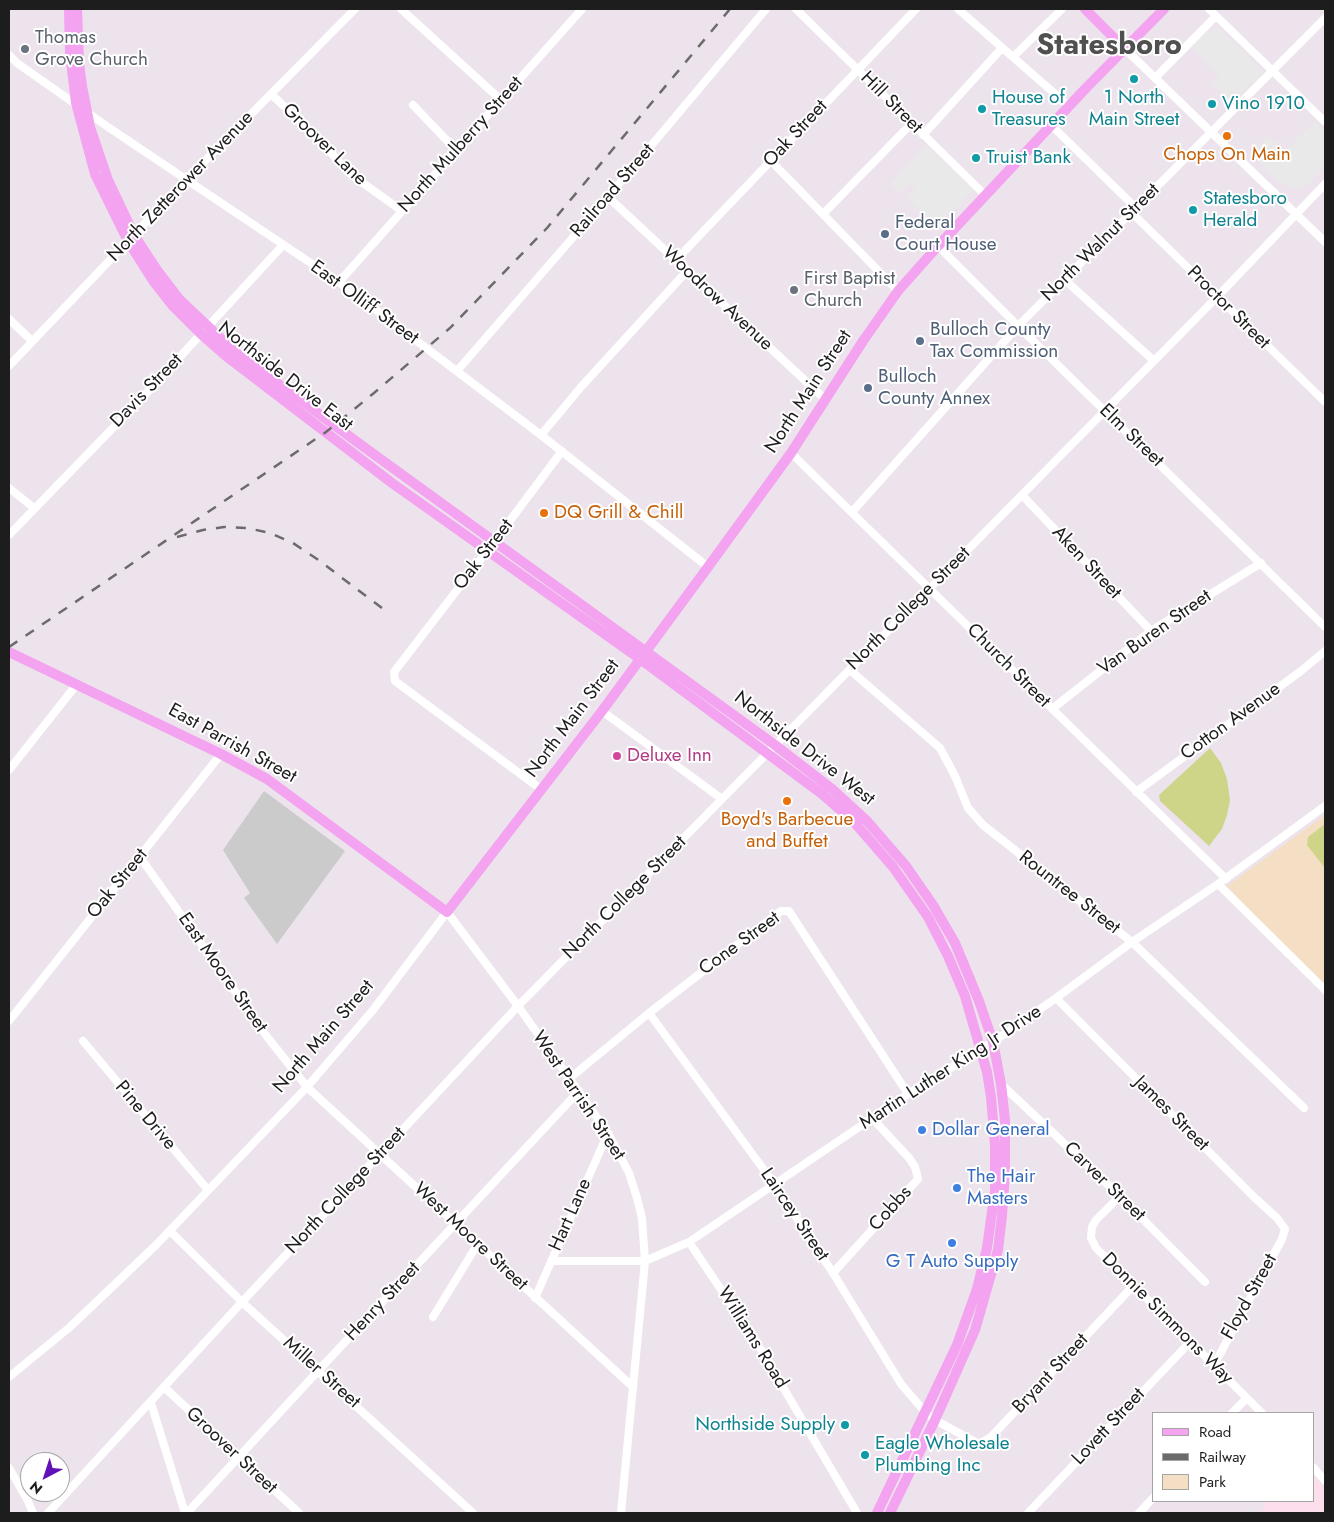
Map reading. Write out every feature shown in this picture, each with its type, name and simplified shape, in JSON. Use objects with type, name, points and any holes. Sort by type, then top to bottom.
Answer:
[{"type":"main road","name":"Northside Drive East","points":[[69,9],[70,53],[76,103],[95,174],[131,238],[205,331],[261,384],[392,483],[487,551],[643,655]]},
{"type":"main road","name":"Northside Drive East","points":[[78,9],[79,63],[86,110],[108,180],[131,238]]},
{"type":"main road","points":[[1085,9],[1124,48]]},
{"type":"main road","name":"North Main Street","points":[[447,912],[602,711],[791,453],[863,341],[898,291],[1124,48],[1164,9]]},
{"type":"main road","name":"Northside Drive East","points":[[205,331],[494,542],[643,655]]},
{"type":"main road","name":"East Parrish Street","points":[[9,652],[221,754],[274,784],[447,912]]},
{"type":"main road","name":"Northside Drive West","points":[[643,655],[771,748],[832,789],[861,815],[906,866],[933,905],[954,943],[979,1001],[993,1042],[1001,1084],[1005,1120],[1005,1173],[998,1250],[975,1330],[935,1420],[890,1513]]},
{"type":"main road","name":"Northside Drive West","points":[[771,748],[854,822],[893,867],[928,917],[948,956],[965,996],[987,1072],[991,1097],[995,1190],[987,1248],[977,1289],[957,1345],[877,1513]]},
{"type":"street","name":"North Zetterower Avenue","points":[[9,366],[187,179],[355,9]]},
{"type":"street","points":[[402,9],[501,100]]},
{"type":"street","name":"North Mulberry Street","points":[[339,282],[582,9]]},
{"type":"street","name":"Railroad Street","points":[[457,371],[608,197],[766,9]]},
{"type":"street","name":"Hill Street","points":[[796,9],[986,196]]},
{"type":"street","name":"Oak Street","points":[[676,260],[916,9]]},
{"type":"street","points":[[958,9],[1002,48],[1014,56],[1070,107]]},
{"type":"street","points":[[1014,56],[1062,9]]},
{"type":"street","points":[[1209,9],[1325,122]]},
{"type":"street","points":[[1155,78],[1216,16]]},
{"type":"street","name":"North Walnut Street","points":[[852,512],[1018,326],[1325,18]]},
{"type":"street","points":[[923,135],[1002,48]]},
{"type":"street","points":[[1124,48],[1325,242]]},
{"type":"street","name":"East Olliff Street","points":[[9,55],[108,127],[339,282],[562,451],[708,567]]},
{"type":"street","name":"Groover Lane","points":[[271,94],[319,139],[349,173],[402,211]]},
{"type":"street","points":[[413,105],[456,150]]},
{"type":"street","points":[[823,214],[912,123]]},
{"type":"street","name":"Proctor Street","points":[[1052,126],[1217,297],[1325,402]]},
{"type":"street","points":[[771,161],[898,291]]},
{"type":"street","name":"North College Street","points":[[48,1513],[518,1006],[1217,297],[1325,184]]},
{"type":"street","name":"Woodrow Avenue","points":[[608,197],[826,400]]},
{"type":"street","name":"Davis Street","points":[[9,535],[143,397],[283,245]]},
{"type":"street","name":"Elm Street","points":[[938,246],[1325,627]]},
{"type":"street","points":[[541,435],[581,387],[688,271]]},
{"type":"street","points":[[1065,280],[1154,360]]},
{"type":"street","points":[[9,319],[32,341]]},
{"type":"street","name":"Oak Street","points":[[542,790],[395,681],[394,672],[562,451]]},
{"type":"street","name":"Church Street","points":[[791,453],[1226,879]]},
{"type":"street","points":[[9,488],[34,508]]},
{"type":"street","name":"Aken Street","points":[[1022,495],[1151,632]]},
{"type":"street","name":"Van Buren Street","points":[[1052,709],[1151,632],[1261,562]]},
{"type":"street","name":"Cotton Avenue","points":[[1136,792],[1301,671],[1325,651]]},
{"type":"street","name":"Rountree Street","points":[[850,670],[940,748],[955,776],[968,808],[982,825],[1132,942],[1304,1108]]},
{"type":"street","points":[[9,770],[77,684]]},
{"type":"street","points":[[602,711],[722,799]]},
{"type":"street","name":"Oak Street","points":[[9,1021],[221,754]]},
{"type":"street","name":"Martin Luther King Jr Drive","points":[[551,1261],[645,1261],[690,1242],[908,1094],[993,1042],[1132,942],[1226,879],[1325,806]]},
{"type":"street","name":"East Moore Street","points":[[140,857],[268,1038],[307,1087]]},
{"type":"street","points":[[1218,884],[1325,990]]},
{"type":"street","name":"Cone Street","points":[[570,1078],[649,1013],[781,911],[789,912],[908,1094]]},
{"type":"street","name":"West Parrish Street","points":[[447,912],[518,1006],[608,1133],[629,1172],[637,1198],[642,1218],[645,1261],[621,1513]]},
{"type":"street","name":"North Main Street","points":[[9,1377],[70,1326],[170,1231],[307,1087],[373,1010],[447,912]]},
{"type":"street","name":"James Street","points":[[1056,998],[1277,1218],[1285,1229]]},
{"type":"street","name":"Laircey Street","points":[[649,1013],[775,1185],[833,1273],[901,1384],[925,1412],[935,1420]]},
{"type":"street","name":"Pine Drive","points":[[84,1042],[208,1190]]},
{"type":"street","name":"Carver Street","points":[[1001,1084],[1120,1196],[1205,1282]]},
{"type":"street","name":"West Moore Street","points":[[307,1087],[633,1387]]},
{"type":"street","name":"Henry Street","points":[[186,1513],[239,1459],[318,1371],[579,1092]]},
{"type":"street","name":"Cobbs","points":[[833,1273],[918,1179],[915,1167],[909,1158],[872,1119]]},
{"type":"street","name":"Hart Lane","points":[[536,1298],[608,1133]]},
{"type":"street","name":"Donnie Simmons Way","points":[[1120,1196],[1096,1220],[1092,1227],[1091,1238],[1099,1253],[1261,1412]]},
{"type":"street","name":"Floyd Street","points":[[1214,1365],[1282,1239],[1285,1229]]},
{"type":"street","name":"Miller Street","points":[[170,1231],[242,1302],[473,1513]]},
{"type":"street","name":"Williams Road","points":[[690,1242],[757,1342],[858,1513]]},
{"type":"street","points":[[433,1317],[477,1245]]},
{"type":"street","name":"Bryant Street","points":[[935,1420],[979,1444],[991,1437],[1133,1286]]},
{"type":"street","name":"Lovett Street","points":[[1028,1513],[1190,1342]]},
{"type":"street","name":"Groover Street","points":[[164,1387],[299,1513]]},
{"type":"street","points":[[1233,1412],[1247,1398]]},
{"type":"street","points":[[151,1403],[186,1513]]},
{"type":"street","points":[[9,1468],[33,1513]]},
{"type":"street","points":[[1314,1468],[1325,1481]]},
{"type":"street","points":[[1139,1513],[1152,1499]]},
{"type":"shaded area","points":[[1217,26],[1264,72],[1231,104],[1212,85],[1219,77],[1190,46],[1205,29],[1209,33]]},
{"type":"shaded area","points":[[1315,121],[1325,133],[1325,167],[1304,188],[1281,184],[1251,153],[1268,136],[1285,152]]},
{"type":"shaded area","points":[[926,145],[973,190],[937,227],[907,198],[916,189],[910,183],[900,193],[891,184]]},
{"type":"shaded area","points":[[264,791],[345,851],[277,944],[244,898],[250,893],[223,850]]},
{"type":"shaded area","points":[[1314,1476],[1325,1488],[1325,1513],[1261,1513],[1266,1502],[1314,1502]]},
{"type":"green space","points":[[1210,748],[1221,763],[1227,779],[1230,800],[1222,829],[1209,846],[1160,801],[1159,795]]},
{"type":"green space","points":[[1325,815],[1325,984],[1227,886]]},
{"type":"green space","points":[[1325,824],[1325,868],[1307,845],[1308,837]]},
{"type":"railway","points":[[9,647],[326,432],[450,328],[547,228],[730,9]]},
{"type":"railway","points":[[177,537],[224,527],[247,528],[270,533],[293,543],[317,559],[382,608]]},
{"type":"place","name":"Thomas Grove Church","points":[[25,49]]},
{"type":"place","name":"1 North Main Street","points":[[1134,79]]},
{"type":"place","name":"Vino 1910","points":[[1212,104]]},
{"type":"place","name":"House of Treasures","points":[[982,109]]},
{"type":"place","name":"Chops On Main","points":[[1227,136]]},
{"type":"place","name":"Truist Bank","points":[[976,158]]},
{"type":"place","name":"Statesboro Herald","points":[[1193,210]]},
{"type":"place","name":"Federal Court House","points":[[885,234]]},
{"type":"place","name":"First Baptist Church","points":[[794,290]]},
{"type":"place","name":"Bulloch County Tax Commission","points":[[920,341]]},
{"type":"place","name":"Bulloch County Annex","points":[[868,388]]},
{"type":"place","name":"DQ Grill & Chill","points":[[544,513]]},
{"type":"place","name":"Deluxe Inn","points":[[617,756]]},
{"type":"place","name":"Boyd's Barbecue and Buffet","points":[[787,801]]},
{"type":"place","name":"Dollar General","points":[[922,1130]]},
{"type":"place","name":"The Hair Masters","points":[[957,1188]]},
{"type":"place","name":"G T Auto Supply","points":[[952,1243]]},
{"type":"place","name":"Northside Supply","points":[[845,1425]]},
{"type":"place","name":"Eagle Wholesale Plumbing Inc","points":[[865,1455]]},
{"type":"district","name":"Statesboro","points":[[1109,47]]}]
